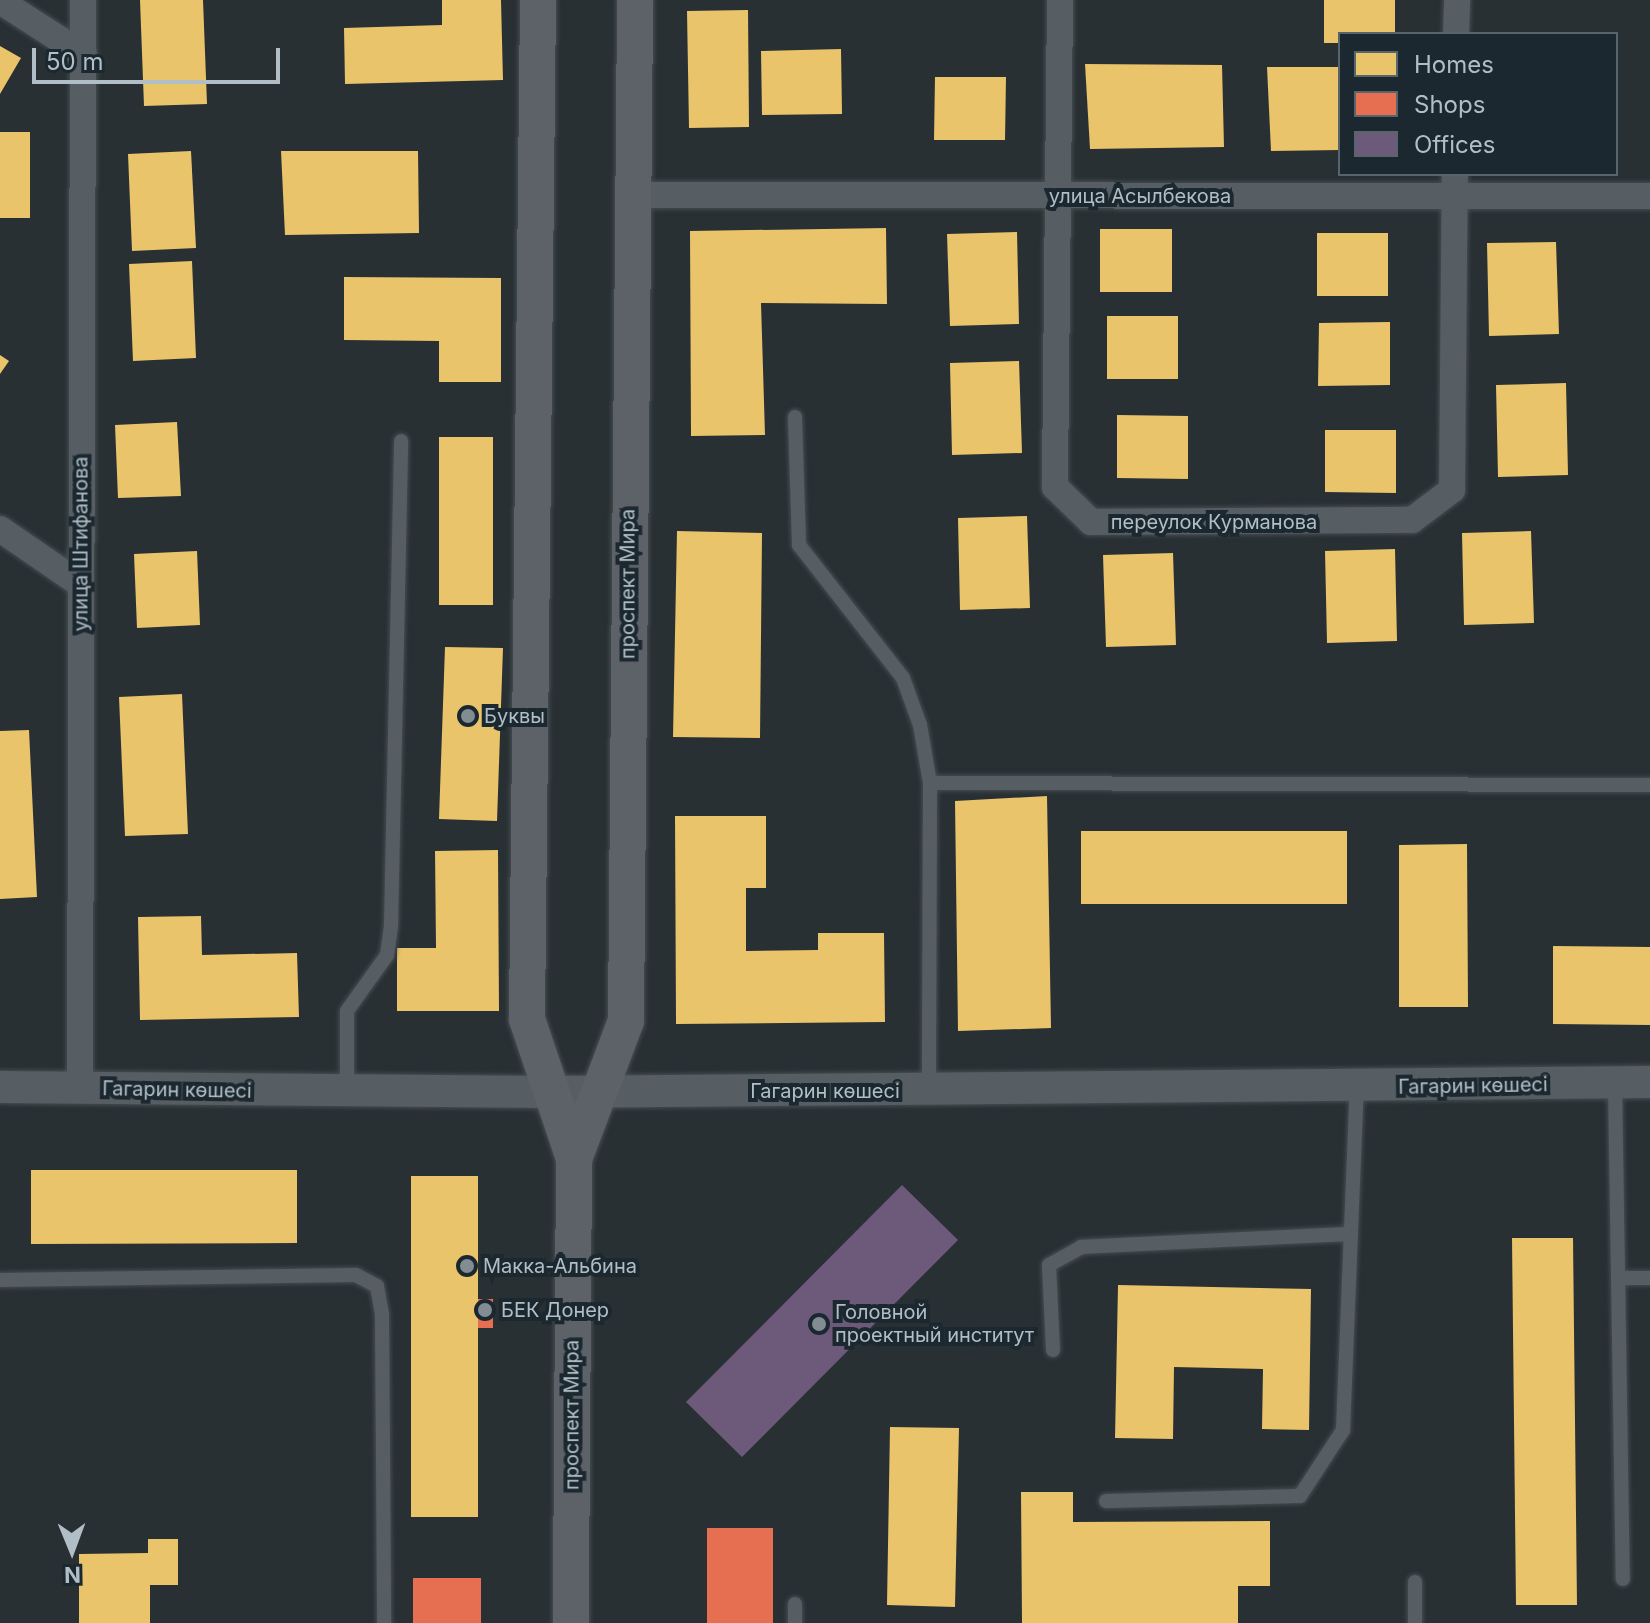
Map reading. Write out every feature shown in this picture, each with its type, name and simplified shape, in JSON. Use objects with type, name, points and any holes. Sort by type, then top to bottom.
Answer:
[{"type":"main road","name":"проспект Мира","points":[[538,0],[527,1019],[574,1159],[571,1623]]},
{"type":"main road","name":"проспект Мира","points":[[574,1159],[626,1021],[635,0]]},
{"type":"street","name":"улица Штифанова","points":[[80,1089],[83,0]]},
{"type":"street","name":"переулок Курманова","points":[[1060,0],[1055,487],[1091,522],[1412,520],[1452,490],[1454,185]]},
{"type":"street","points":[[1456,32],[1457,0]]},
{"type":"street","points":[[0,1],[84,55]]},
{"type":"street","name":"улица Асылбекова","points":[[631,195],[1059,196],[1454,185],[1650,196]]},
{"type":"street","points":[[0,529],[80,584]]},
{"type":"street","name":"Гагарин көшесі","points":[[0,1087],[599,1092],[1357,1088],[1650,1082]]},
{"type":"lane","points":[[795,417],[799,545],[903,678],[920,725],[930,783],[929,1091]]},
{"type":"lane","points":[[347,1091],[347,1011],[387,955],[391,926],[401,441]]},
{"type":"lane","points":[[930,783],[1650,785]]},
{"type":"lane","points":[[1615,1083],[1623,1579]]},
{"type":"lane","points":[[1106,1501],[1300,1496],[1343,1430],[1357,1088]]},
{"type":"lane","points":[[1053,1350],[1049,1265],[1081,1247],[1351,1234]]},
{"type":"lane","points":[[0,1280],[356,1275],[377,1286],[382,1314],[384,1623]]},
{"type":"lane","points":[[1618,1278],[1650,1278]]},
{"type":"lane","points":[[1415,1582],[1415,1623]]},
{"type":"lane","points":[[795,1604],[795,1623]]},
{"type":"building: Homes","points":[[140,0],[203,0],[207,104],[144,106]]},
{"type":"building: Homes","points":[[442,0],[501,0],[503,80],[345,84],[344,28],[442,25]]},
{"type":"building: Homes","points":[[1324,0],[1395,0],[1395,32],[1338,32],[1338,43],[1324,43]]},
{"type":"building: Homes","points":[[748,10],[749,127],[689,128],[687,11]]},
{"type":"building: Homes","points":[[0,46],[21,58],[0,94]]},
{"type":"building: Homes","points":[[841,49],[842,114],[762,115],[761,51]]},
{"type":"building: Homes","points":[[1085,64],[1222,65],[1224,147],[1090,149]]},
{"type":"building: Homes","points":[[1267,67],[1338,67],[1338,150],[1271,151]]},
{"type":"building: Homes","points":[[935,77],[1006,77],[1005,140],[934,140]]},
{"type":"building: Homes","points":[[0,132],[30,132],[30,218],[0,218]]},
{"type":"building: Homes","points":[[191,151],[196,248],[132,251],[128,154]]},
{"type":"building: Homes","points":[[281,151],[418,151],[419,233],[285,235]]},
{"type":"building: Homes","points":[[886,228],[887,304],[761,303],[765,435],[691,436],[690,231]]},
{"type":"building: Homes","points":[[1100,229],[1172,229],[1172,292],[1100,292]]},
{"type":"building: Homes","points":[[1017,232],[1019,324],[950,326],[947,234]]},
{"type":"building: Homes","points":[[1317,233],[1388,233],[1388,296],[1317,296]]},
{"type":"building: Homes","points":[[1556,242],[1559,334],[1489,336],[1487,243]]},
{"type":"building: Homes","points":[[192,261],[196,358],[133,361],[129,264]]},
{"type":"building: Homes","points":[[344,277],[501,278],[501,382],[439,382],[439,341],[344,340]]},
{"type":"building: Homes","points":[[1107,316],[1178,316],[1178,379],[1107,379]]},
{"type":"building: Homes","points":[[1390,322],[1390,385],[1318,386],[1319,323]]},
{"type":"building: Homes","points":[[0,355],[9,361],[0,374]]},
{"type":"building: Homes","points":[[1019,361],[1022,453],[952,455],[950,363]]},
{"type":"building: Homes","points":[[1566,383],[1568,475],[1498,477],[1496,385]]},
{"type":"building: Homes","points":[[1117,415],[1188,416],[1188,479],[1117,478]]},
{"type":"building: Homes","points":[[177,422],[181,496],[118,498],[115,425]]},
{"type":"building: Homes","points":[[1325,430],[1396,430],[1396,493],[1325,492]]},
{"type":"building: Homes","points":[[439,437],[493,437],[493,605],[439,605]]},
{"type":"building: Homes","points":[[1027,516],[1030,608],[960,610],[958,518]]},
{"type":"building: Homes","points":[[677,531],[762,533],[760,738],[673,737]]},
{"type":"building: Homes","points":[[1531,531],[1534,623],[1464,625],[1462,533]]},
{"type":"building: Homes","points":[[1395,549],[1397,641],[1327,643],[1325,551]]},
{"type":"building: Homes","points":[[197,551],[200,625],[137,628],[134,554]]},
{"type":"building: Homes","points":[[1173,553],[1176,645],[1106,647],[1103,555]]},
{"type":"building: Homes","points":[[445,647],[503,648],[497,821],[439,819]]},
{"type":"building: Homes","points":[[182,694],[188,834],[125,836],[119,697]]},
{"type":"building: Homes","points":[[29,730],[37,897],[0,899],[0,731]]},
{"type":"building: Homes","points":[[1047,796],[1051,1028],[958,1031],[955,801]]},
{"type":"building: Homes","points":[[675,816],[766,816],[766,888],[746,888],[746,951],[818,950],[818,933],[884,933],[885,1022],[676,1024]]},
{"type":"building: Homes","points":[[1081,831],[1347,831],[1347,904],[1081,904]]},
{"type":"building: Homes","points":[[1467,844],[1468,1007],[1399,1007],[1399,845]]},
{"type":"building: Homes","points":[[498,850],[499,1011],[397,1011],[397,948],[436,948],[435,851]]},
{"type":"building: Homes","points":[[201,916],[202,955],[297,953],[299,1017],[140,1020],[138,917]]},
{"type":"building: Homes","points":[[1553,946],[1650,947],[1650,1025],[1553,1024]]},
{"type":"building: Homes","points":[[31,1170],[297,1170],[297,1243],[31,1244]]},
{"type":"building: Homes","points":[[411,1176],[478,1176],[478,1517],[411,1517]]},
{"type":"building: Homes","points":[[1512,1238],[1573,1238],[1577,1605],[1516,1605]]},
{"type":"building: Homes","points":[[1118,1285],[1311,1289],[1309,1430],[1262,1429],[1263,1369],[1174,1367],[1173,1439],[1115,1438]]},
{"type":"building: Homes","points":[[890,1427],[959,1428],[955,1607],[887,1605]]},
{"type":"building: Homes","points":[[1021,1492],[1073,1492],[1073,1522],[1270,1521],[1270,1586],[1238,1586],[1238,1623],[1022,1623]]},
{"type":"building: Homes","points":[[148,1539],[178,1539],[178,1585],[150,1585],[150,1623],[79,1623],[79,1554],[148,1553]]},
{"type":"building: Shops","points":[[478,1299],[493,1299],[493,1328],[478,1328]]},
{"type":"building: Shops","points":[[707,1528],[773,1528],[773,1623],[707,1623]]},
{"type":"building: Shops","points":[[413,1578],[481,1578],[481,1623],[413,1623]]},
{"type":"building: Offices","points":[[902,1185],[958,1240],[742,1457],[686,1402]]},
{"type":"place","name":"Буквы","points":[[468,716]]},
{"type":"place","name":"Макка-Альбина","points":[[467,1266]]},
{"type":"place","name":"БЕК Донер","points":[[485,1310]]},
{"type":"place","name":"Головной проектный институт","points":[[819,1324]]}]
